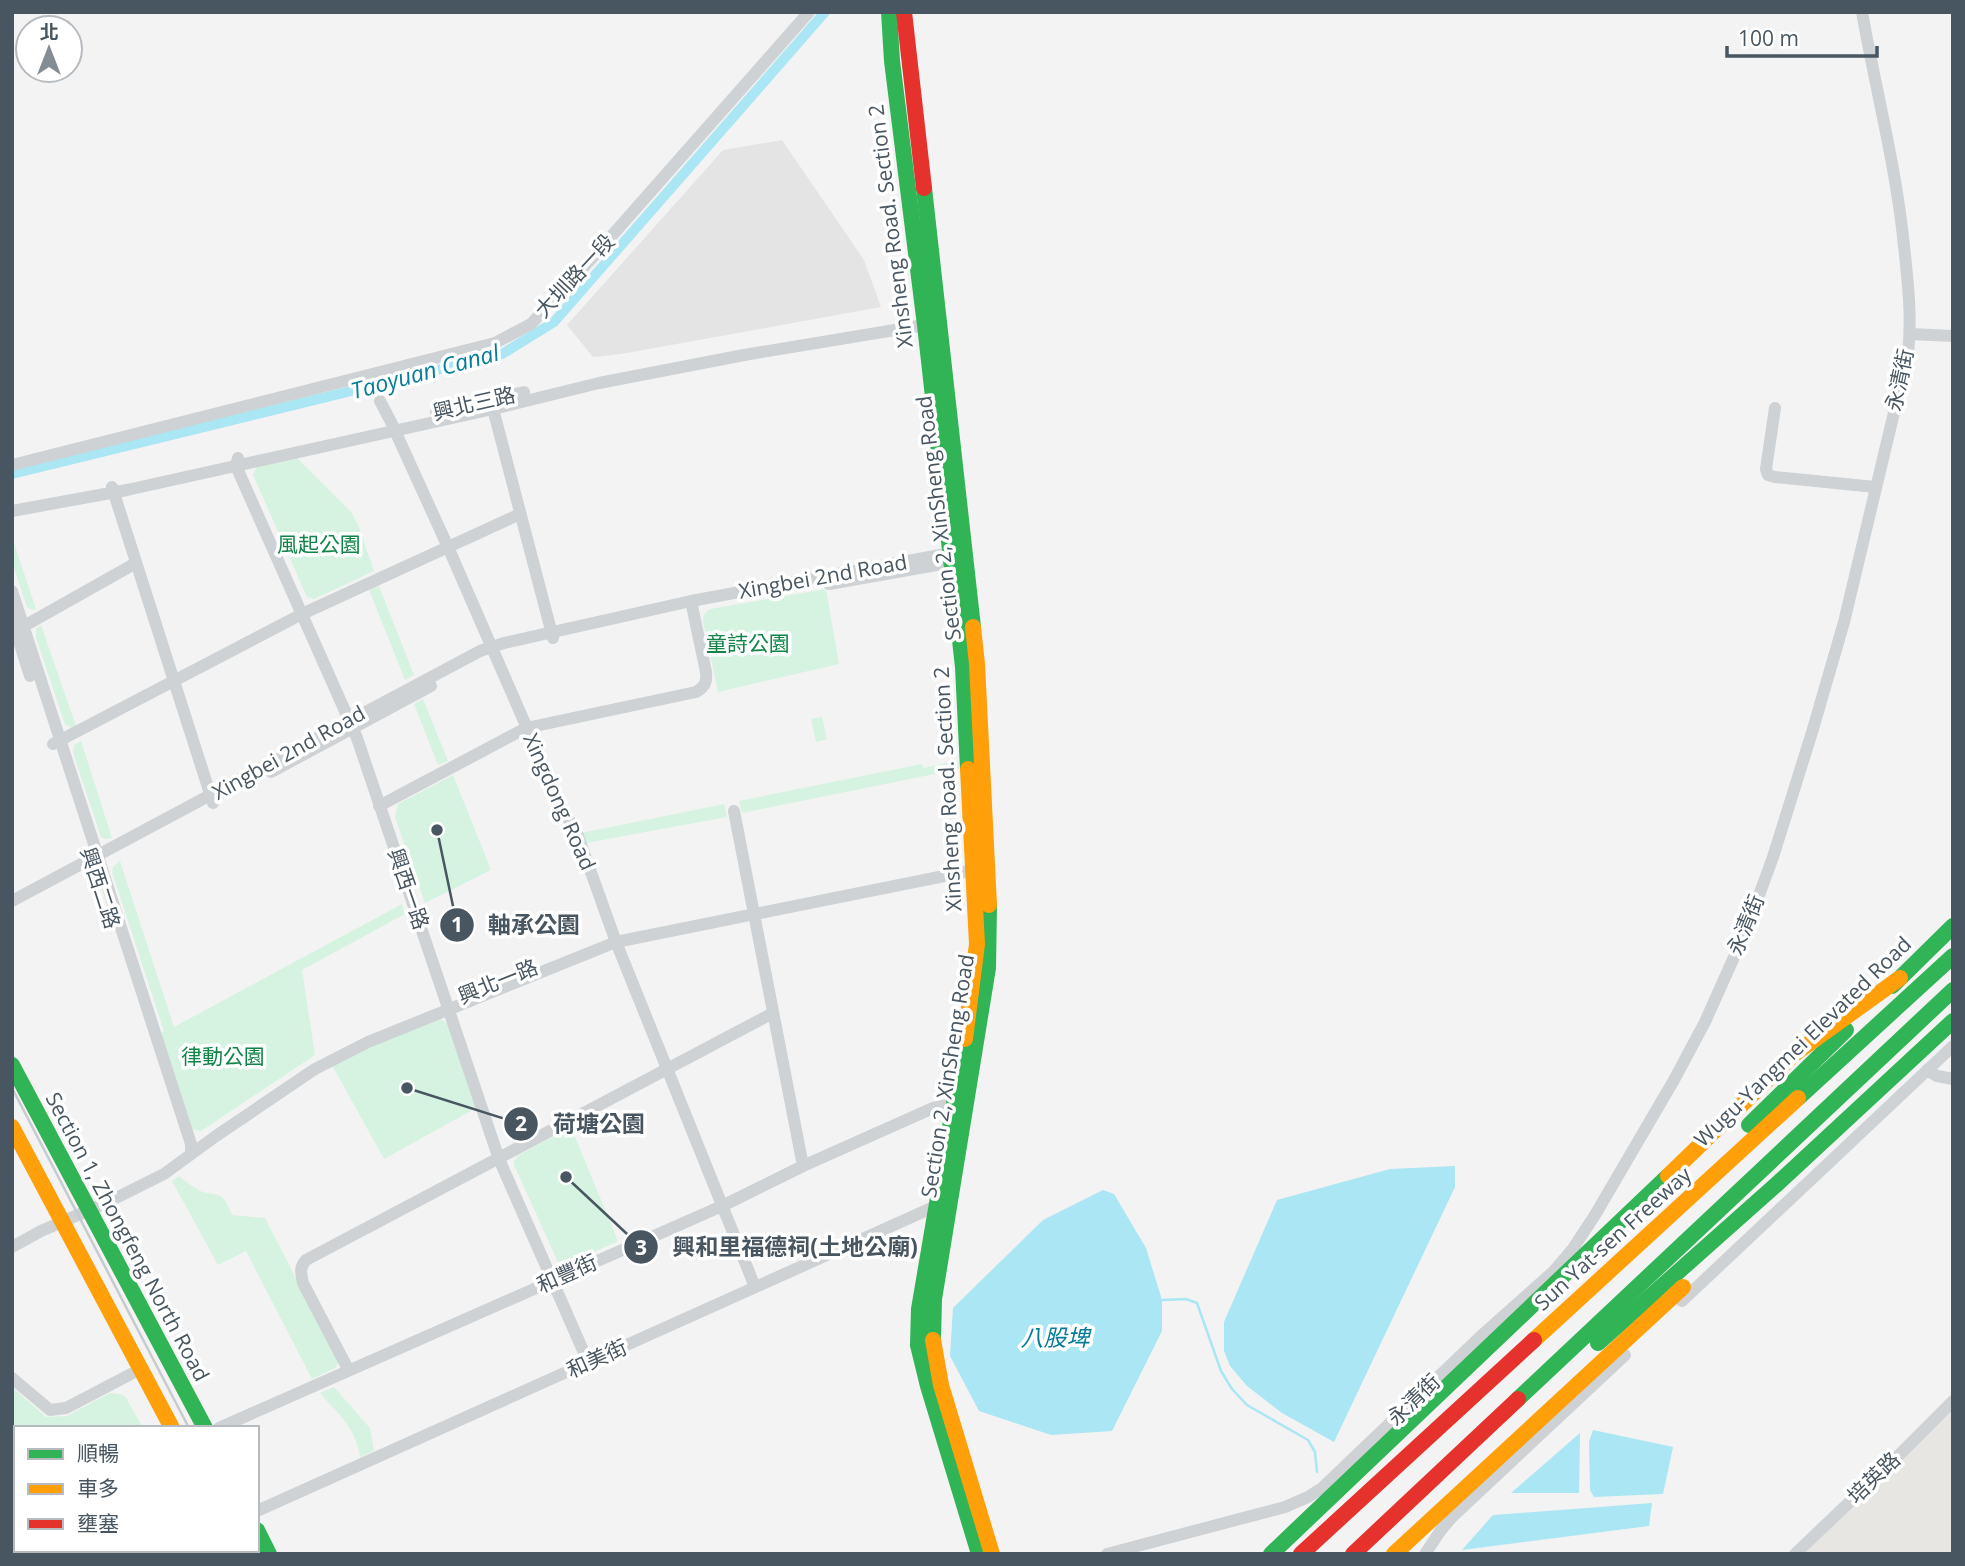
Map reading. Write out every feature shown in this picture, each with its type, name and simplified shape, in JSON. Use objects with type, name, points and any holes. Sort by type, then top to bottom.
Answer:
[{"type":"main road","name":"Xinsheng Road. Section 2","points":[[889,12],[892,61],[929,320]]},
{"type":"main road","name":"Section 2, XinSheng Road","points":[[904,12],[931,250],[929,320],[956,558],[977,664],[978,865],[990,925],[988,968],[934,1299],[932,1336],[941,1385],[992,1554]]},
{"type":"main road","name":"Xinsheng Road. Section 2","points":[[978,865],[977,944],[964,1046],[919,1309],[918,1345],[979,1554]]},
{"type":"main road","name":"Wugu-Yangmei Elevated Road","points":[[1412,1452],[1953,926]]},
{"type":"main road","name":"Sun Yat-sen Freeway","points":[[1301,1554],[1953,956]]},
{"type":"main road","points":[[1271,1554],[1793,1055],[1900,978]]},
{"type":"main road","points":[[1353,1554],[1953,990]]},
{"type":"main road","points":[[1389,1521],[1660,1289],[1953,1021]]},
{"type":"main road","name":"Section 1, Zhongfeng North Road","points":[[12,1065],[89,1205],[204,1426]]},
{"type":"main road","points":[[1394,1554],[1749,1226],[1873,1097]]},
{"type":"main road","points":[[12,1127],[171,1426]]},
{"type":"main road","points":[[259,1534],[270,1554]]},
{"type":"street","name":"大圳路一段","points":[[12,465],[495,343],[531,324],[809,12]]},
{"type":"street","name":"永清街","points":[[1107,1554],[1285,1507],[1322,1488],[1480,1336],[1554,1271],[1572,1250],[1674,1080],[1705,1022],[1773,857],[1813,729],[1844,622],[1908,354],[1910,295],[1896,178],[1862,12]]},
{"type":"street","name":"興北三路","points":[[239,462],[492,405],[603,373],[929,320]]},
{"type":"street","points":[[1910,334],[1953,336]]},
{"type":"street","name":"Xingdong Road","points":[[380,401],[448,547],[561,806],[578,836],[615,939],[755,1287]]},
{"type":"street","points":[[492,405],[552,635]]},
{"type":"street","points":[[1775,408],[1766,468],[1768,475],[1775,478],[1875,487]]},
{"type":"street","points":[[12,511],[239,462],[354,722],[503,1157],[585,1354],[592,1361]]},
{"type":"street","points":[[12,503],[112,490]]},
{"type":"street","points":[[112,490],[212,800]]},
{"type":"street","points":[[57,743],[305,613],[520,514]]},
{"type":"street","name":"Xingbei 2nd Road","points":[[12,901],[96,861],[494,650],[692,605],[956,558]]},
{"type":"street","points":[[16,627],[136,563]]},
{"type":"street","points":[[12,591],[16,627],[57,743],[189,1149]]},
{"type":"street","points":[[382,804],[526,728],[696,692],[706,681],[706,672],[692,605]]},
{"type":"street","points":[[734,811],[803,1166]]},
{"type":"street","name":"Xingbei 2nd Road","points":[[12,910],[96,861]]},
{"type":"street","points":[[753,910],[978,865]]},
{"type":"street","name":"興北一路","points":[[60,1218],[164,1174],[189,1149],[318,1059],[363,1035],[450,1005],[615,939],[753,910]]},
{"type":"street","points":[[348,1370],[303,1283],[300,1272],[306,1260],[773,1013]]},
{"type":"street","points":[[1425,1554],[1441,1530],[1466,1503],[1953,1046]]},
{"type":"street","points":[[1927,1070],[1937,1076],[1953,1079]]},
{"type":"street","name":"和豐街","points":[[223,1426],[722,1206],[803,1166],[933,1108],[953,1104]]},
{"type":"street","name":"和美街","points":[[259,1510],[936,1206]]},
{"type":"street","points":[[12,1238],[60,1218]]},
{"type":"street","points":[[12,1247],[60,1218]]},
{"type":"street","points":[[12,1378],[50,1410],[66,1408],[131,1374]]},
{"type":"street","name":"培英路","points":[[1795,1554],[1953,1401]]},
{"type":"shaded area","points":[[782,140],[864,260],[881,307],[593,357],[567,325],[723,150]]},
{"type":"shaded area","points":[[1953,1408],[1953,1554],[1799,1554]]},
{"type":"green space","name":"風起公園","points":[[296,457],[352,513],[374,571],[314,599],[307,597],[253,475],[260,465]]},
{"type":"green space","points":[[12,537],[36,609],[27,607],[12,562]]},
{"type":"green space","points":[[379,586],[414,675],[405,680],[369,590]]},
{"type":"green space","name":"童詩公園","points":[[826,589],[839,664],[718,692],[703,622],[706,612],[710,609]]},
{"type":"green space","points":[[41,625],[76,726],[71,728],[65,724],[36,638],[36,629]]},
{"type":"green space","points":[[423,699],[448,761],[438,765],[414,704]]},
{"type":"green space","points":[[822,717],[827,739],[816,742],[811,719]]},
{"type":"green space","points":[[81,741],[112,838],[101,837],[73,753],[74,745]]},
{"type":"green space","points":[[958,761],[959,769],[742,813],[739,801],[922,764],[923,768]]},
{"type":"green space","points":[[453,775],[491,870],[425,903],[395,817],[398,804]]},
{"type":"green space","points":[[724,804],[727,817],[586,843],[581,833]]},
{"type":"green space","name":"律動公園","points":[[120,861],[174,1027],[402,904],[405,914],[302,970],[315,1055],[201,1131],[191,1129],[160,1034],[164,1031],[112,872],[113,867]]},
{"type":"green space","points":[[439,1018],[448,1024],[476,1108],[384,1159],[332,1065]]},
{"type":"green space","points":[[571,1127],[618,1241],[568,1264],[558,1262],[514,1161],[519,1155]]},
{"type":"green space","points":[[179,1176],[200,1191],[222,1197],[232,1215],[265,1218],[336,1357],[338,1363],[335,1368],[312,1379],[246,1251],[218,1265],[172,1181]]},
{"type":"green space","points":[[12,1387],[46,1417],[67,1416],[110,1393],[125,1396],[142,1426],[14,1426],[12,1522]]},
{"type":"green space","points":[[334,1387],[370,1428],[374,1451],[360,1457],[350,1429],[320,1393]]},
{"type":"water","points":[[1455,1166],[1455,1187],[1334,1442],[1282,1413],[1247,1386],[1230,1366],[1224,1351],[1224,1322],[1277,1200],[1390,1169]]},
{"type":"water","name":"八股埤","points":[[1103,1190],[1114,1194],[1146,1248],[1162,1300],[1162,1331],[1112,1431],[1051,1435],[979,1411],[950,1356],[953,1308],[1043,1220]]},
{"type":"water","points":[[1593,1430],[1673,1447],[1663,1494],[1594,1497],[1590,1490],[1589,1442]]},
{"type":"water","points":[[1580,1433],[1579,1493],[1511,1493]]},
{"type":"water","points":[[1652,1503],[1649,1526],[1462,1550],[1493,1515]]},
{"type":"water","points":[[14,1550],[165,1554],[12,1554]]},
{"type":"waterway","name":"Taoyuan Canal","points":[[12,474],[502,354],[554,322],[825,12]]},
{"type":"waterway","points":[[1162,1300],[1186,1299],[1197,1303],[1221,1371],[1232,1389],[1247,1405],[1308,1440],[1315,1452],[1317,1472]]},
{"type":"railway","points":[[12,1088],[188,1426]]},
{"type":"traffic: fast","points":[[889,12],[892,61],[963,667],[968,769]]},
{"type":"traffic: fast","points":[[924,188],[973,627]]},
{"type":"traffic: fast","points":[[933,1340],[934,1299],[988,968],[989,905]]},
{"type":"traffic: fast","points":[[1892,986],[1953,926]]},
{"type":"traffic: fast","points":[[1798,1098],[1953,956]]},
{"type":"traffic: fast","points":[[1518,1399],[1953,990]]},
{"type":"traffic: fast","points":[[1598,1343],[1777,1184],[1953,1021]]},
{"type":"traffic: fast","points":[[1749,1125],[1846,1030]]},
{"type":"traffic: fast","points":[[965,1039],[919,1309],[918,1345],[979,1554]]},
{"type":"traffic: fast","points":[[12,1065],[204,1426]]},
{"type":"traffic: fast","points":[[1271,1554],[1668,1176]]},
{"type":"traffic: fast","points":[[259,1534],[269,1554]]},
{"type":"traffic: slow","points":[[973,627],[989,905]]},
{"type":"traffic: slow","points":[[965,1039],[977,944],[968,769]]},
{"type":"traffic: slow","points":[[1668,1176],[1793,1055],[1900,978]]},
{"type":"traffic: slow","points":[[1534,1340],[1798,1098]]},
{"type":"traffic: slow","points":[[12,1127],[171,1426]]},
{"type":"traffic: slow","points":[[1394,1554],[1683,1287]]},
{"type":"traffic: slow","points":[[933,1340],[941,1385],[992,1554]]},
{"type":"traffic: jam","points":[[904,12],[924,188]]},
{"type":"traffic: jam","points":[[1301,1554],[1534,1340]]},
{"type":"traffic: jam","points":[[1353,1554],[1518,1399]]},
{"type":"place","name":"軸承公園","points":[[437,830]]},
{"type":"place","name":"荷塘公園","points":[[407,1088]]},
{"type":"place","name":"興和里福德祠(土地公廟)","points":[[566,1177]]}]
